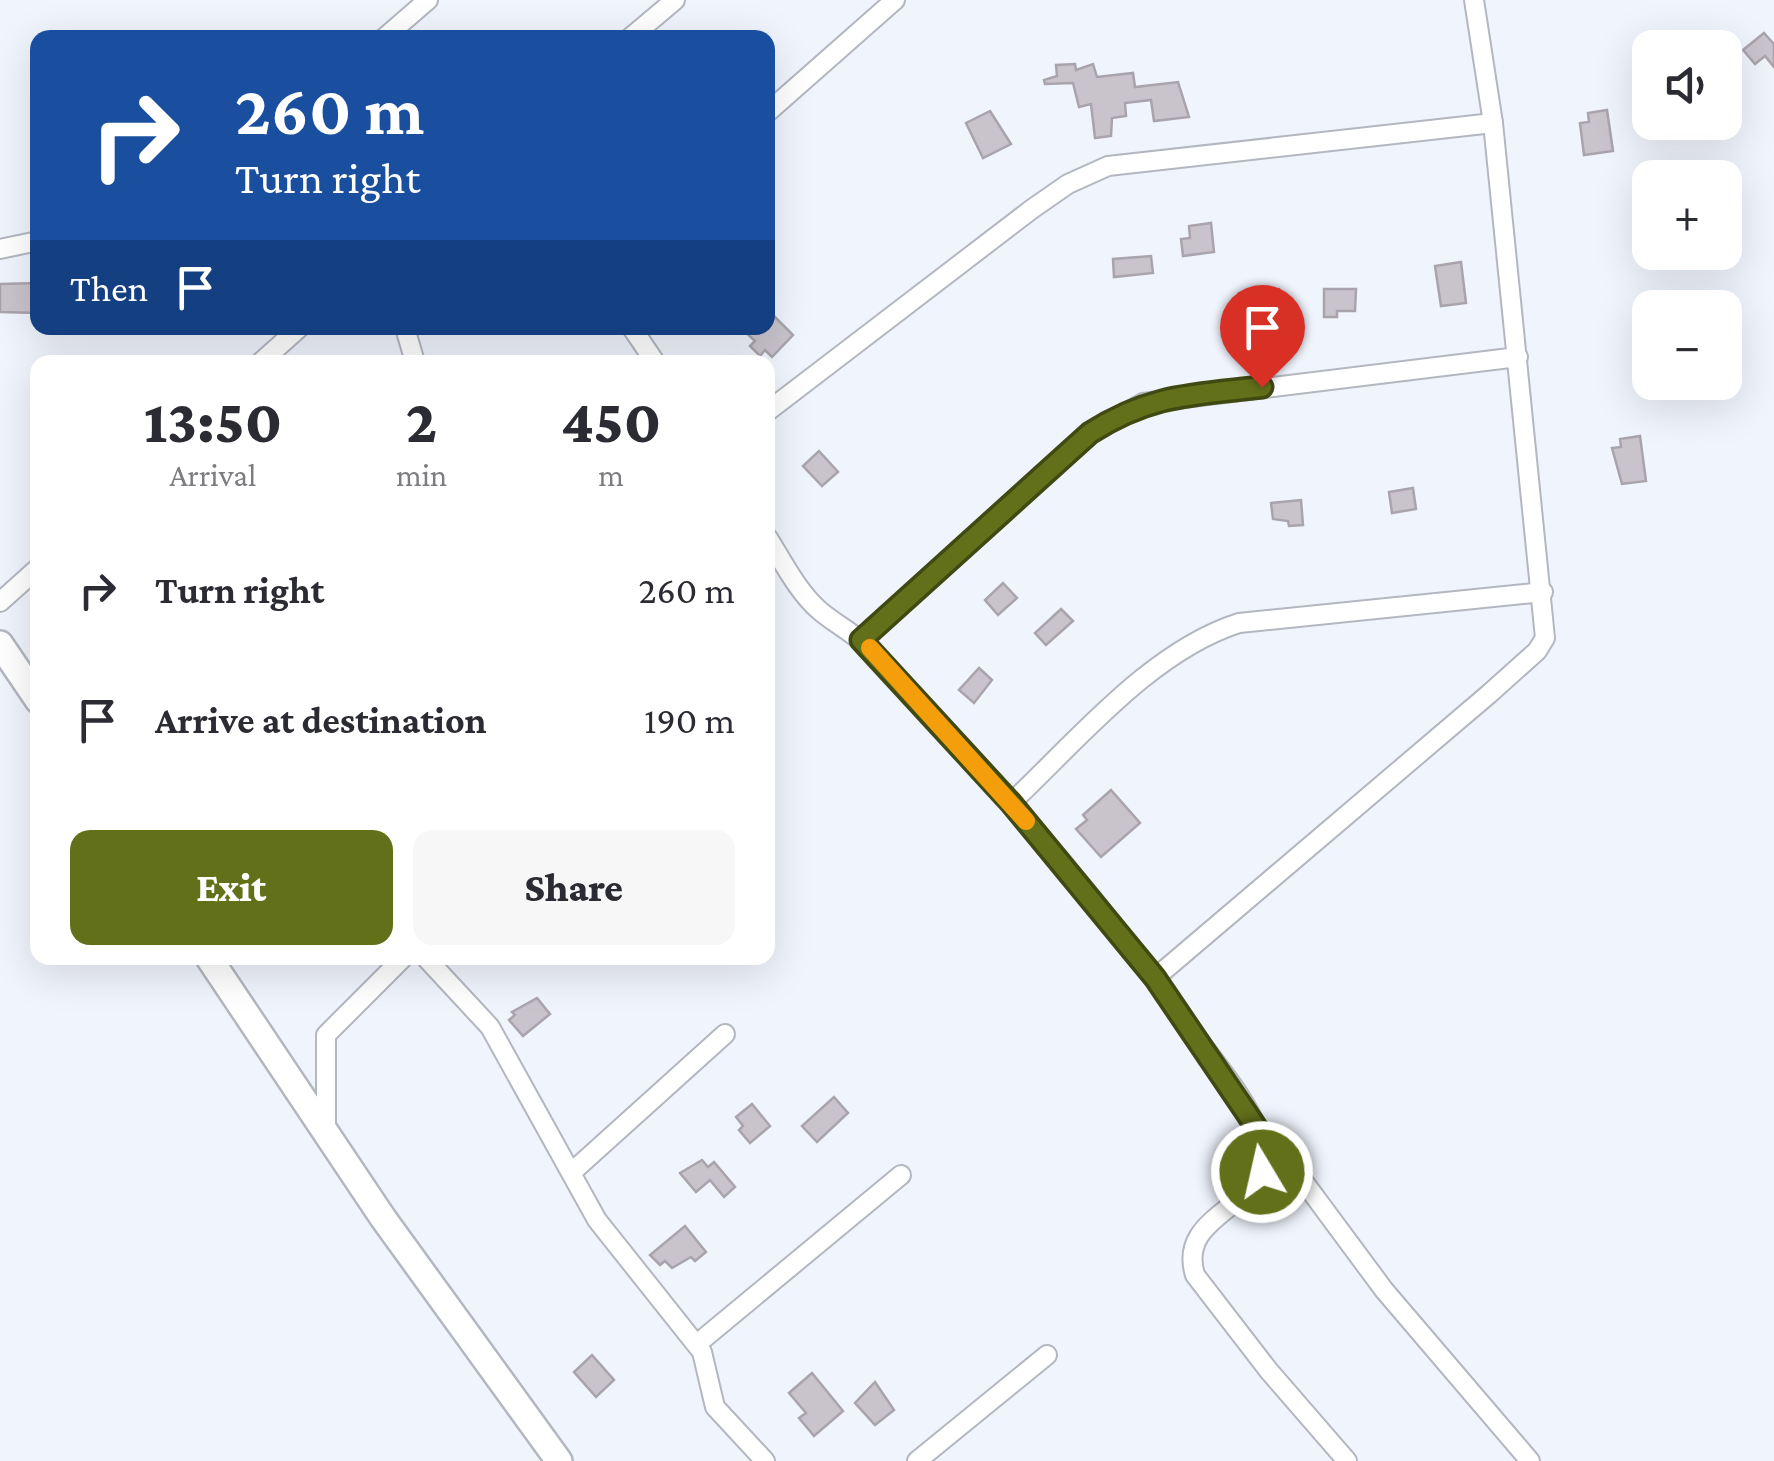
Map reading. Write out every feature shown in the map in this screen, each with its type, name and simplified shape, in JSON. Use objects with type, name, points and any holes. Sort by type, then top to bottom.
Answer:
[{"type":"street","points":[[393,30],[428,0]]},
{"type":"street","points":[[639,30],[674,0]]},
{"type":"street","points":[[775,106],[895,0]]},
{"type":"street","points":[[1155,978],[1537,651],[1545,638],[1493,123],[1474,0]]},
{"type":"street","points":[[775,406],[1032,208],[1068,184],[1108,166],[1493,123]]},
{"type":"street","points":[[0,248],[30,242]]},
{"type":"street","points":[[269,355],[291,335]]},
{"type":"street","points":[[861,640],[1090,433],[1143,403],[1518,357]]},
{"type":"street","points":[[775,548],[817,608],[861,640],[1011,803],[1155,978],[1258,1130],[1304,1182],[1384,1290],[1530,1461]]},
{"type":"street","points":[[0,602],[30,575]]},
{"type":"street","points":[[1011,803],[1168,656],[1204,634],[1239,623],[1543,592]]},
{"type":"street","points":[[0,644],[30,688]]},
{"type":"street","points":[[214,965],[326,1132],[559,1461]]},
{"type":"street","points":[[326,1132],[326,1034],[336,1019],[394,965]]},
{"type":"street","points":[[441,965],[490,1026],[606,1232],[697,1344],[715,1407],[765,1461]]},
{"type":"street","points":[[572,1172],[726,1034]]},
{"type":"street","points":[[1258,1130],[1265,1159],[1262,1172],[1243,1196],[1197,1236],[1190,1260],[1195,1275],[1220,1310],[1347,1461]]},
{"type":"street","points":[[697,1344],[901,1175]]},
{"type":"street","points":[[916,1461],[1047,1356]]},
{"type":"building","points":[[1764,33],[1774,44],[1774,67],[1765,56],[1755,64],[1743,50]]},
{"type":"building","points":[[1075,64],[1076,70],[1093,64],[1097,77],[1133,73],[1135,87],[1178,82],[1189,117],[1154,121],[1151,100],[1125,103],[1126,116],[1112,118],[1111,136],[1095,138],[1091,104],[1079,107],[1073,83],[1045,84],[1044,80],[1057,76],[1056,65]]},
{"type":"building","points":[[1607,110],[1613,151],[1584,155],[1580,123],[1589,122],[1588,113]]},
{"type":"building","points":[[990,111],[1011,144],[983,158],[966,123]]},
{"type":"building","points":[[1211,223],[1214,252],[1183,256],[1181,239],[1190,238],[1189,226]]},
{"type":"building","points":[[1151,256],[1153,273],[1114,277],[1113,259]]},
{"type":"building","points":[[1461,262],[1466,303],[1441,306],[1435,266]]},
{"type":"building","points":[[30,283],[30,313],[0,312],[0,284]]},
{"type":"building","points":[[1279,289],[1280,302],[1271,304],[1271,311],[1263,312],[1264,320],[1249,322],[1248,312],[1241,313],[1239,293]]},
{"type":"building","points":[[1324,289],[1356,289],[1355,311],[1337,311],[1337,317],[1324,317]]},
{"type":"building","points":[[775,317],[793,335],[774,355],[765,350],[759,355],[750,346],[755,341],[749,335],[775,335]]},
{"type":"building","points":[[1640,436],[1646,481],[1622,484],[1612,448],[1621,447],[1620,439]]},
{"type":"building","points":[[819,451],[838,472],[822,486],[803,466]]},
{"type":"building","points":[[1413,488],[1416,509],[1392,513],[1389,492]]},
{"type":"building","points":[[1301,500],[1303,525],[1289,526],[1288,521],[1273,519],[1271,503]]},
{"type":"building","points":[[1003,583],[1017,598],[998,615],[985,600]]},
{"type":"building","points":[[1061,609],[1073,621],[1046,645],[1035,633]]},
{"type":"building","points":[[979,668],[992,680],[974,703],[959,690]]},
{"type":"building","points":[[1111,790],[1140,823],[1101,857],[1076,829],[1087,820],[1083,815]]},
{"type":"building","points":[[537,998],[550,1014],[523,1036],[509,1020],[515,1015],[512,1012]]},
{"type":"building","points":[[834,1097],[848,1113],[817,1142],[802,1126]]},
{"type":"building","points":[[752,1104],[770,1126],[750,1143],[739,1130],[743,1126],[736,1117]]},
{"type":"building","points":[[702,1160],[708,1167],[714,1162],[735,1187],[724,1197],[710,1180],[696,1192],[680,1173]]},
{"type":"building","points":[[685,1226],[706,1252],[695,1261],[691,1257],[672,1268],[665,1261],[660,1265],[650,1255]]},
{"type":"building","points":[[592,1355],[614,1380],[596,1397],[574,1372]]},
{"type":"building","points":[[812,1373],[843,1411],[814,1436],[799,1418],[806,1413],[789,1393]]},
{"type":"building","points":[[875,1382],[894,1410],[875,1425],[855,1403]]},
{"type":"slow traffic","points":[[870,648],[1026,821]]},
{"type":"route","points":[[1262,387],[1167,398],[1143,403],[1120,414],[1090,433],[861,640],[1011,803],[1155,978],[1258,1130],[1265,1159],[1262,1172]]}]
